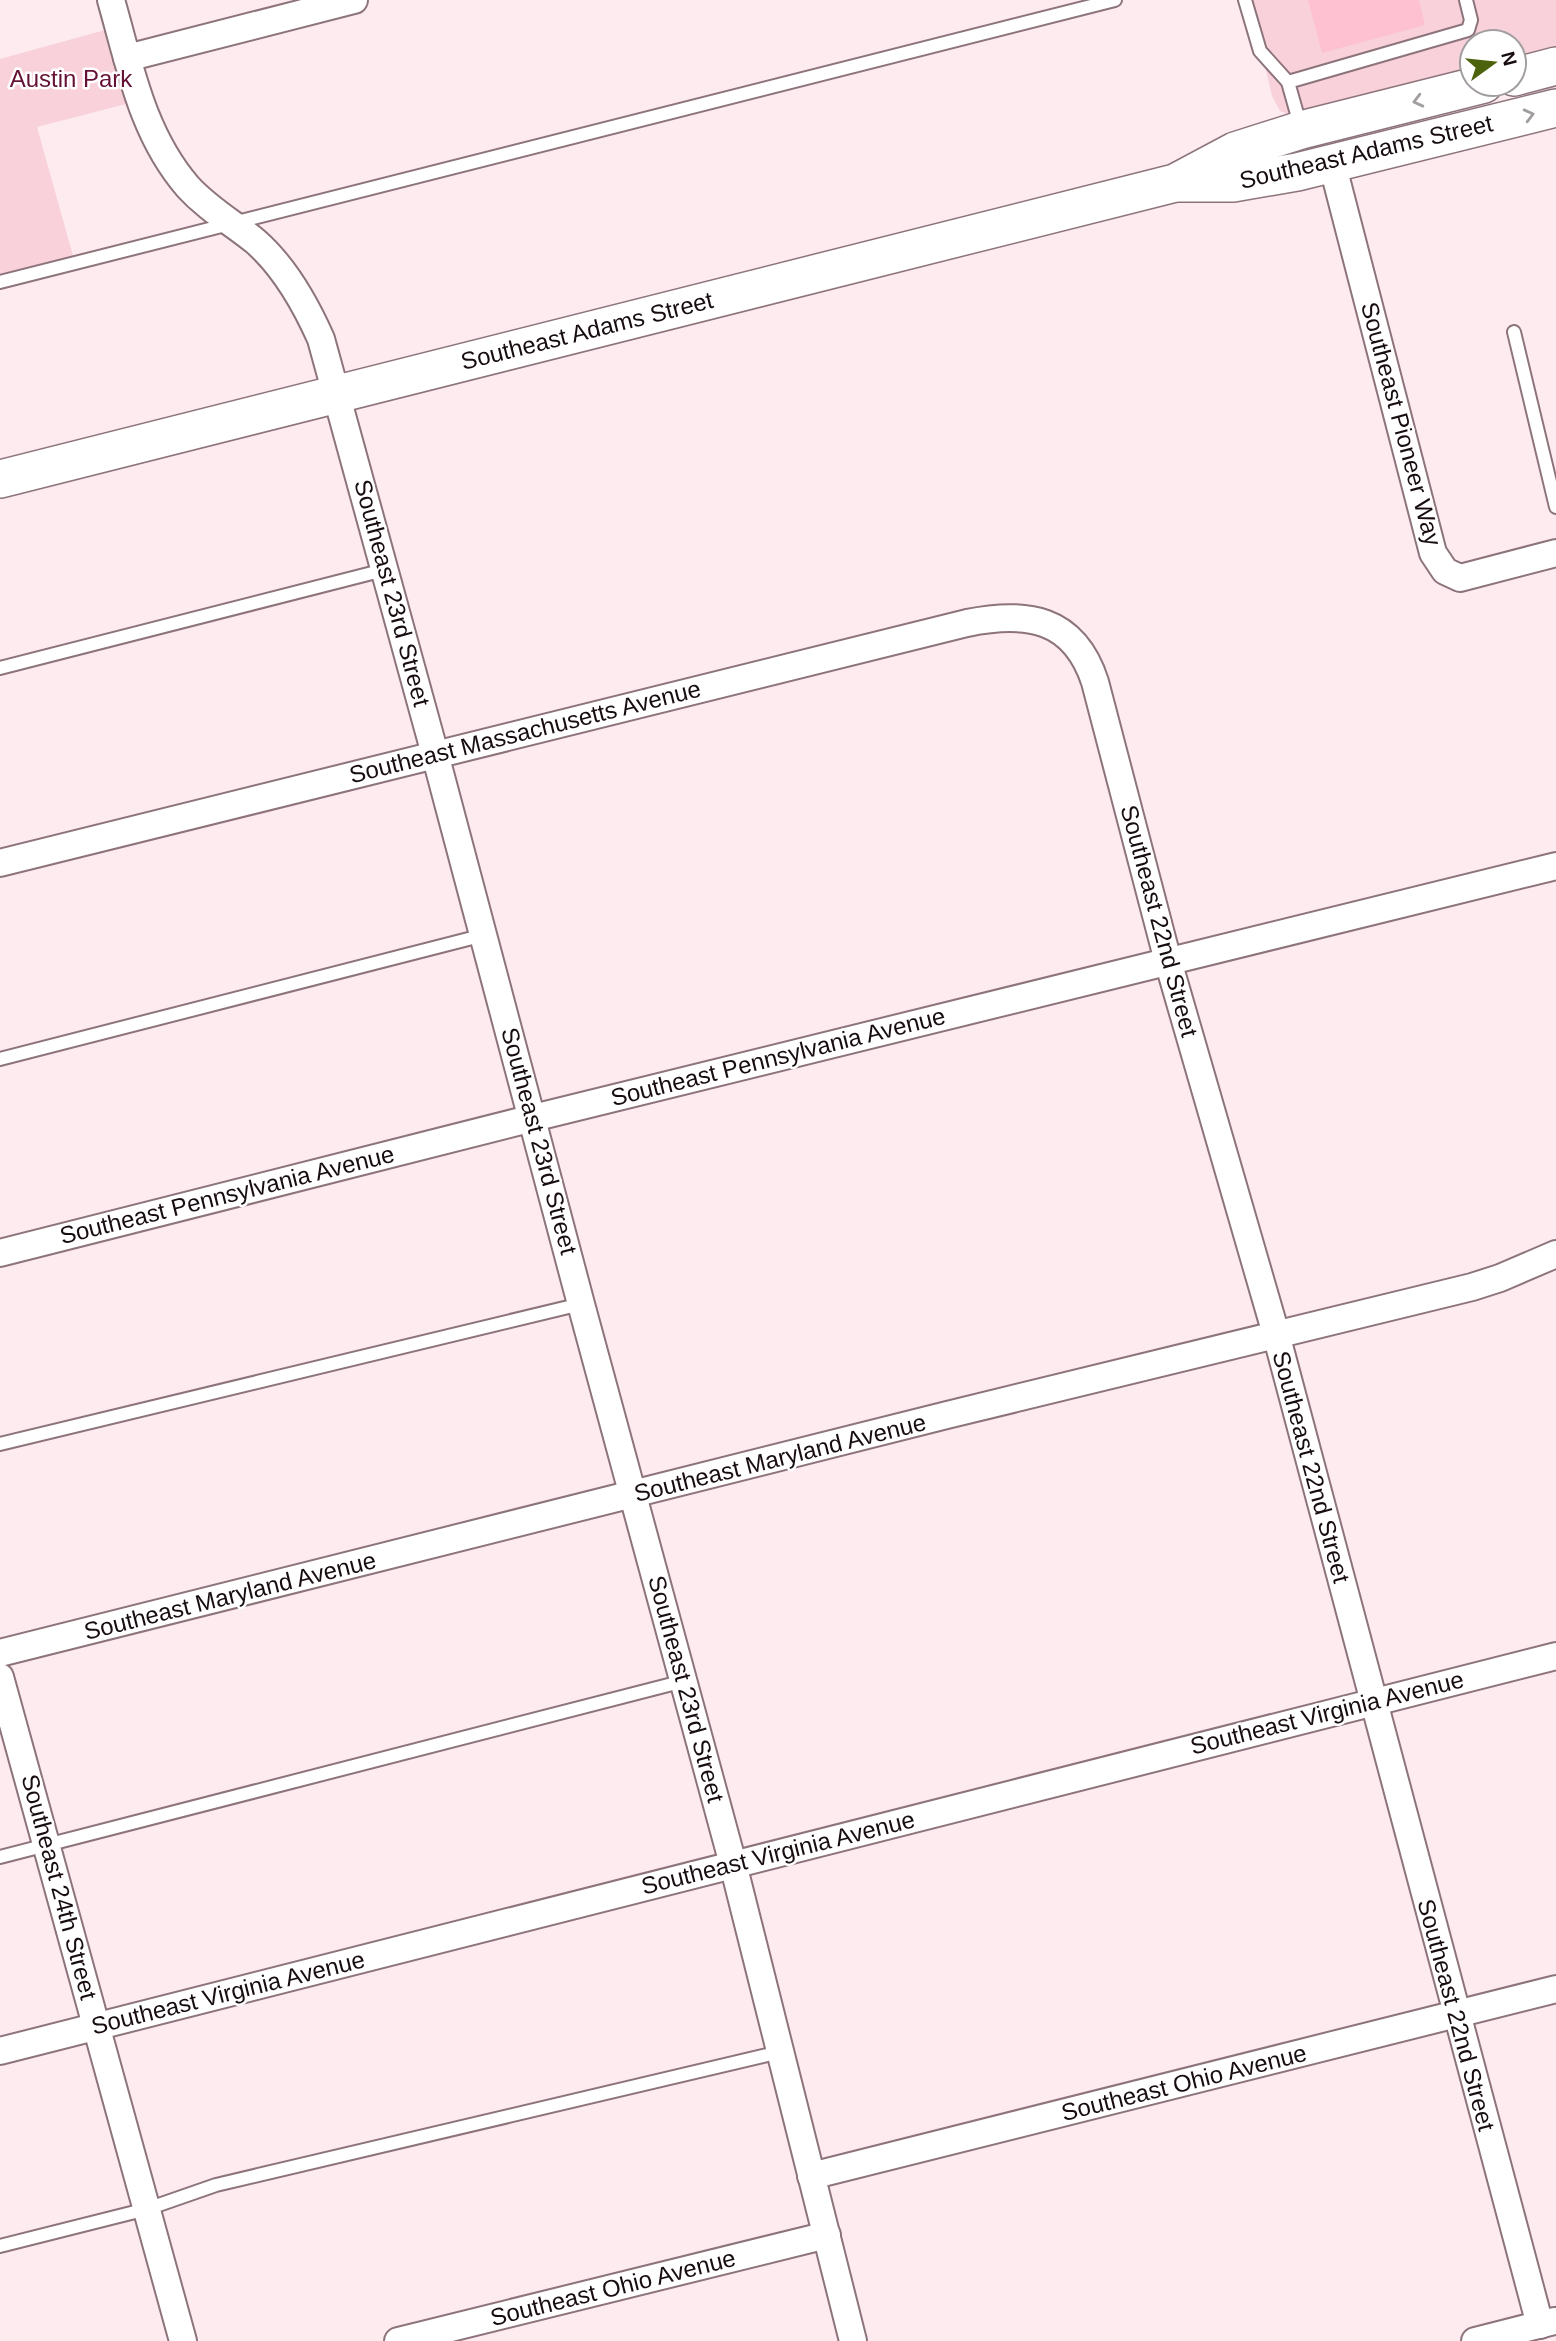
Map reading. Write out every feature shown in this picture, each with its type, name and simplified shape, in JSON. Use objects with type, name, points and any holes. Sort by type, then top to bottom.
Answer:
[{"type":"main road","points":[[1528,73],[1556,66]]},
{"type":"main road","name":"Southeast Adams Street","points":[[0,480],[1175,183],[1235,151],[1301,130],[1458,91]]},
{"type":"main road","name":"Southeast Adams Street","points":[[1175,183],[1233,183],[1332,163],[1556,108]]},
{"type":"street","name":"Southeast 23rd Street","points":[[111,0],[139,102],[165,157],[205,204],[256,242],[283,271],[306,306],[321,339],[733,1864],[853,2341]]},
{"type":"street","points":[[127,58],[354,0]]},
{"type":"street","name":"Southeast Pioneer Way","points":[[1332,163],[1433,553],[1445,571],[1460,578],[1556,553]]},
{"type":"street","name":"Southeast Massachusetts Avenue","points":[[0,863],[967,623],[1014,616],[1051,626]]},
{"type":"street","name":"Southeast 22nd Street","points":[[1051,626],[1070,640],[1091,669],[1168,961],[1276,1334],[1456,2014],[1548,2323]]},
{"type":"street","name":"Southeast Pennsylvania Avenue","points":[[0,1253],[533,1118],[1556,866]]},
{"type":"street","name":"Southeast Maryland Avenue","points":[[0,1653],[1472,1287],[1556,1254]]},
{"type":"street","name":"Southeast Virginia Avenue","points":[[0,2051],[1556,1656]]},
{"type":"street","name":"Southeast 24th Street","points":[[0,1677],[183,2341]]},
{"type":"street","name":"Southeast Ohio Avenue","points":[[811,2176],[1556,1989]]},
{"type":"street","name":"Southeast Ohio Avenue","points":[[398,2341],[827,2235]]},
{"type":"street","points":[[1475,2341],[1548,2323]]},
{"type":"lane","points":[[0,282],[1115,0]]},
{"type":"lane","points":[[1245,0],[1260,51],[1288,82],[1301,130]]},
{"type":"lane","points":[[1288,82],[1468,30],[1471,20],[1465,0]]},
{"type":"lane","points":[[1514,332],[1556,508]]},
{"type":"lane","points":[[0,668],[384,570]]},
{"type":"lane","points":[[0,1059],[484,935]]},
{"type":"lane","points":[[0,1444],[581,1304]]},
{"type":"lane","points":[[0,1857],[684,1681]]},
{"type":"lane","points":[[0,2246],[147,2209],[216,2185],[780,2052]]},
{"type":"green space","points":[[1250,0],[1556,0],[1556,47],[1542,54],[1528,58],[1528,28],[1458,28],[1458,75],[1295,117],[1280,111],[1272,96]]},
{"type":"green space","name":"Austin Park","points":[[105,30],[126,104],[37,127],[73,256],[0,274],[0,59]]},
{"type":"building","points":[[1308,0],[1419,0],[1425,25],[1322,53]]}]
